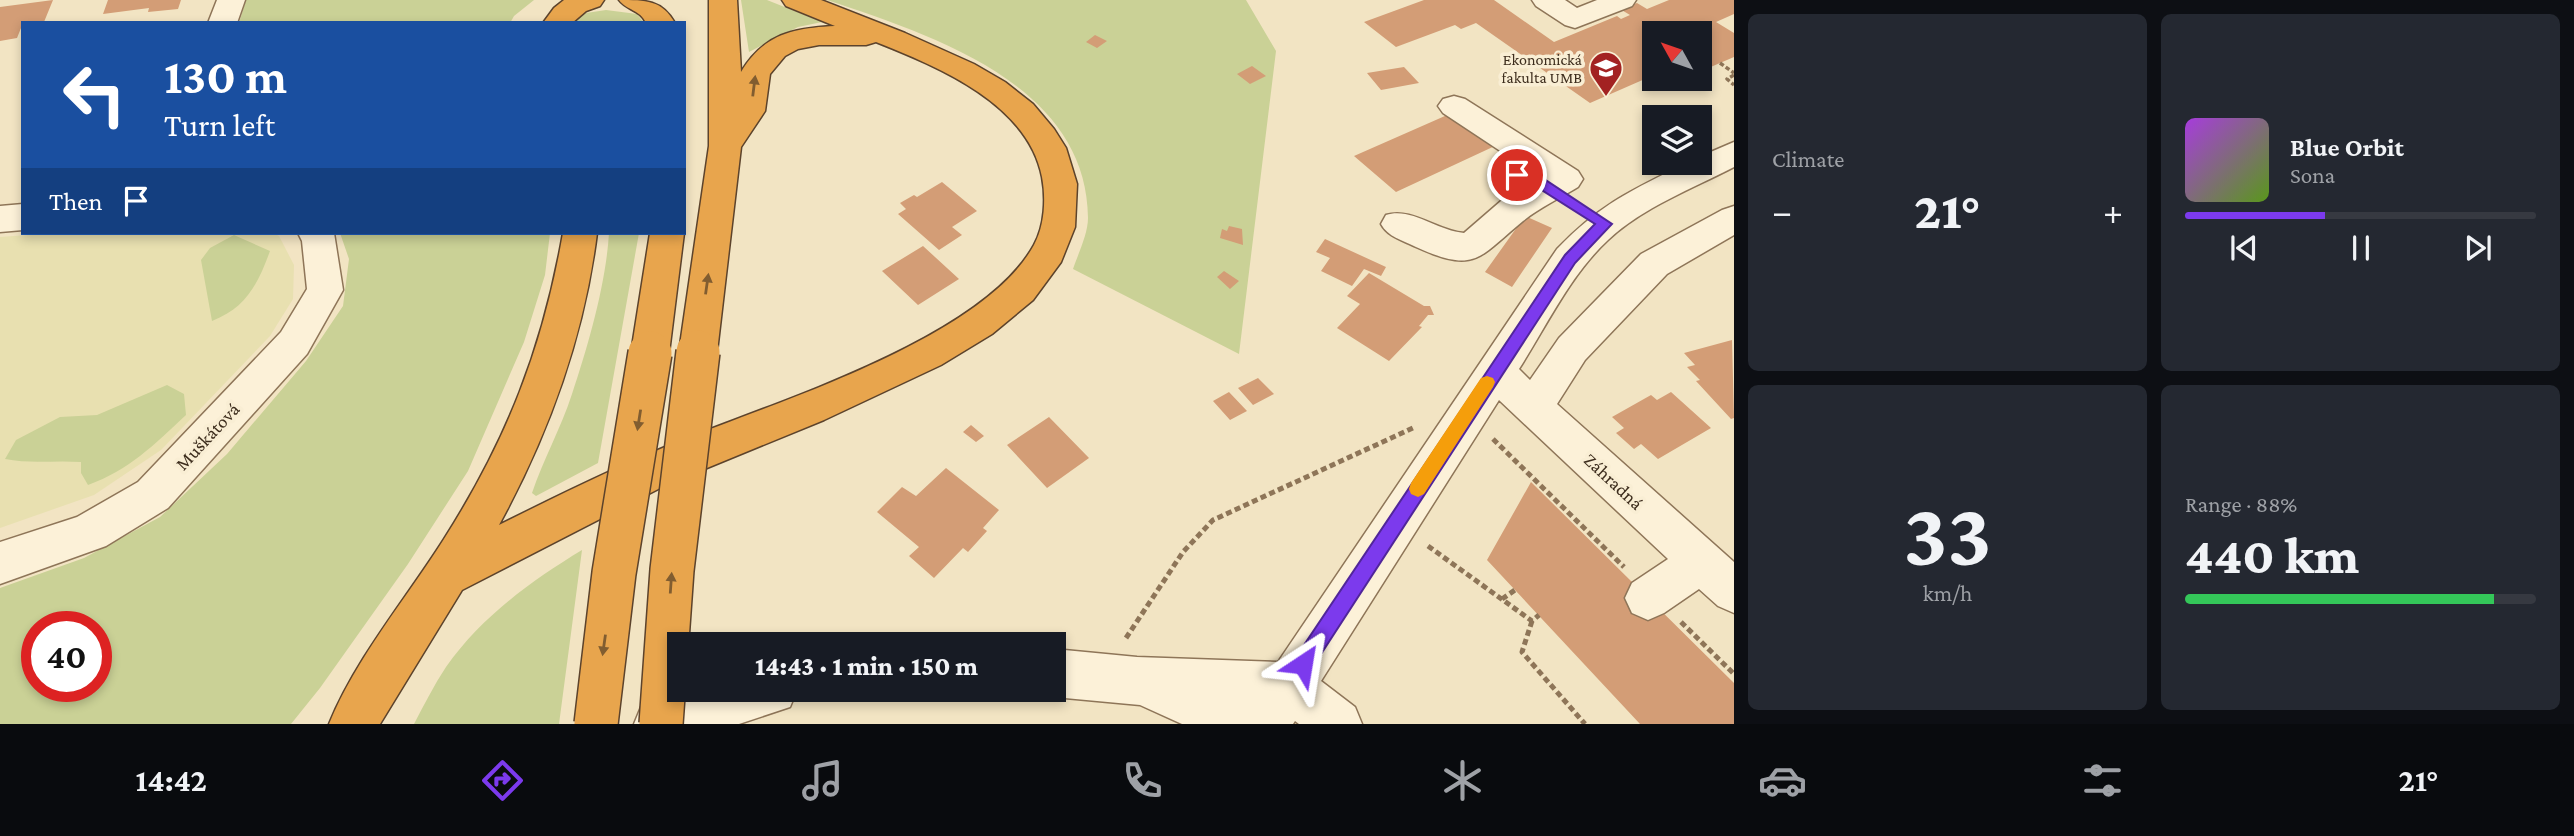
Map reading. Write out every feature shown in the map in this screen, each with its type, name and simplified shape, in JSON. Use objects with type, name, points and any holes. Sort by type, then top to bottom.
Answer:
[{"type":"highway","points":[[541,21],[558,0]]},
{"type":"highway","points":[[558,21],[579,3],[590,0]]},
{"type":"highway","points":[[633,0],[659,14],[676,19]]},
{"type":"highway","points":[[660,724],[672,570],[725,146],[726,65],[723,0]]},
{"type":"highway","points":[[446,575],[653,471],[865,383],[920,357],[990,315],[1035,271],[1056,236],[1062,201],[1052,152],[1043,136],[993,89],[949,63],[796,0]]},
{"type":"highway","points":[[725,146],[748,114],[755,75],[766,57],[776,50],[807,37],[829,34],[893,38]]},
{"type":"highway","points":[[353,724],[446,575],[516,450],[545,386],[564,322],[579,235]]},
{"type":"highway","points":[[596,724],[614,573],[667,235]]},
{"type":"street","points":[[223,21],[231,0]]},
{"type":"street","points":[[1546,0],[1576,19],[1622,0]]},
{"type":"street","points":[[1398,224],[1445,245],[1471,247],[1513,210],[1566,179],[1454,106]]},
{"type":"street","points":[[1277,705],[1570,259],[1605,224],[1660,189],[1734,153]]},
{"type":"street","points":[[1517,175],[1536,181],[1605,224]]},
{"type":"street","points":[[0,219],[21,217]]},
{"type":"street","points":[[1534,407],[1572,349],[1654,264],[1734,219]]},
{"type":"street","name":"Muškátová","points":[[0,563],[91,532],[153,495],[294,343],[324,290],[317,235]]},
{"type":"street","name":"Záhradná","points":[[1494,371],[1734,591]]},
{"type":"street","points":[[1651,597],[1702,561]]},
{"type":"street","points":[[1130,661],[1171,724]]},
{"type":"street","points":[[1130,661],[1240,724]]},
{"type":"street","points":[[1066,671],[1130,661],[1338,724]]},
{"type":"street","points":[[660,724],[728,702]]},
{"type":"path","points":[[1720,63],[1734,74],[1727,79],[1734,85]]},
{"type":"path","points":[[1130,661],[1183,552],[1213,520],[1420,425]]},
{"type":"path","points":[[1489,436],[1651,597],[1734,674]]},
{"type":"path","points":[[1425,544],[1532,621]]},
{"type":"path","points":[[1502,599],[1516,590]]},
{"type":"path","points":[[1539,615],[1532,621],[1522,652],[1586,724]]},
{"type":"shaded area","points":[[277,235],[294,265],[293,299],[270,336],[161,450],[94,495],[0,528],[0,237]]},
{"type":"green space","points":[[246,0],[534,0],[511,21],[240,21]]},
{"type":"green space","points":[[741,0],[767,0],[822,22],[798,27],[749,52]]},
{"type":"green space","points":[[827,0],[1246,0],[1276,51],[1239,354],[1073,269],[1088,224],[1081,172],[1061,132],[1032,99],[996,72],[955,49],[912,30]]},
{"type":"green space","points":[[606,10],[637,14],[642,21],[575,21],[586,13]]},
{"type":"green space","points":[[234,235],[270,251],[261,274],[242,302],[224,316],[212,321],[201,260],[210,248]]},
{"type":"green space","points":[[341,235],[550,235],[545,275],[524,342],[468,471],[408,564],[320,688],[291,724],[0,724],[0,588],[84,558],[160,517],[227,454],[306,361],[343,306],[349,259]]},
{"type":"green space","points":[[609,235],[639,235],[598,463],[536,496],[532,493],[568,407],[590,335]]},
{"type":"green space","points":[[167,385],[184,394],[186,415],[140,456],[103,479],[88,485],[81,473],[81,462],[5,459],[16,440],[60,417],[97,415]]},
{"type":"green space","points":[[582,550],[559,724],[414,724],[446,667],[475,632],[526,587]]},
{"type":"building","points":[[53,0],[44,21],[21,21],[17,38],[0,41],[0,7]]},
{"type":"building","points":[[108,0],[181,0],[178,9],[148,12],[149,8],[103,14]]},
{"type":"building","points":[[1424,0],[1494,0],[1554,42],[1617,16],[1621,19],[1630,15],[1620,9],[1637,3],[1647,9],[1669,0],[1734,0],[1734,14],[1716,22],[1734,33],[1734,57],[1712,66],[1712,21],[1642,21],[1642,80],[1590,103],[1476,23],[1461,29],[1455,25],[1396,47],[1364,22]]},
{"type":"building","points":[[1095,35],[1107,41],[1097,48],[1086,42]]},
{"type":"building","points":[[1252,66],[1266,76],[1250,84],[1237,74]]},
{"type":"building","points":[[1404,67],[1419,83],[1381,90],[1367,73]]},
{"type":"building","points":[[1454,112],[1497,145],[1396,192],[1354,156]]},
{"type":"building","points":[[942,182],[977,211],[952,227],[962,235],[939,250],[898,214],[906,209],[900,203],[914,195],[917,197]]},
{"type":"building","points":[[1525,216],[1552,228],[1512,287],[1485,272]]},
{"type":"building","points":[[1229,226],[1242,229],[1243,245],[1220,238],[1222,229],[1227,231]]},
{"type":"building","points":[[1325,239],[1386,267],[1381,276],[1364,269],[1352,286],[1321,271],[1330,258],[1316,252]]},
{"type":"building","points":[[923,246],[959,279],[918,305],[882,271]]},
{"type":"building","points":[[1224,271],[1239,281],[1230,289],[1217,277]]},
{"type":"building","points":[[1369,273],[1424,306],[1430,306],[1434,315],[1428,315],[1419,326],[1422,327],[1389,361],[1337,328],[1360,304],[1347,296]]},
{"type":"building","points":[[1732,340],[1734,418],[1731,419],[1696,381],[1700,380],[1687,367],[1695,365],[1684,353]]},
{"type":"building","points":[[1258,378],[1274,394],[1253,405],[1238,388]]},
{"type":"building","points":[[1229,392],[1247,411],[1230,420],[1213,401]]},
{"type":"building","points":[[1671,392],[1711,428],[1658,459],[1641,444],[1634,449],[1616,433],[1624,428],[1612,417],[1651,395],[1657,400]]},
{"type":"building","points":[[1049,417],[1089,458],[1047,488],[1007,445]]},
{"type":"building","points":[[971,425],[984,436],[976,442],[963,432]]},
{"type":"building","points":[[946,468],[999,510],[983,528],[987,531],[968,552],[963,548],[934,578],[909,556],[919,547],[877,512],[902,487],[916,496]]},
{"type":"building","points":[[1531,482],[1734,683],[1734,724],[1640,724],[1487,560]]},
{"type":"slow traffic","points":[[1418,489],[1487,382]]},
{"type":"place","name":"Ekonomická fakulta UMB","points":[[1606,98]]},
{"type":"route","points":[[1303,664],[1570,259],[1595,231],[1605,224],[1536,181],[1517,175]]}]
